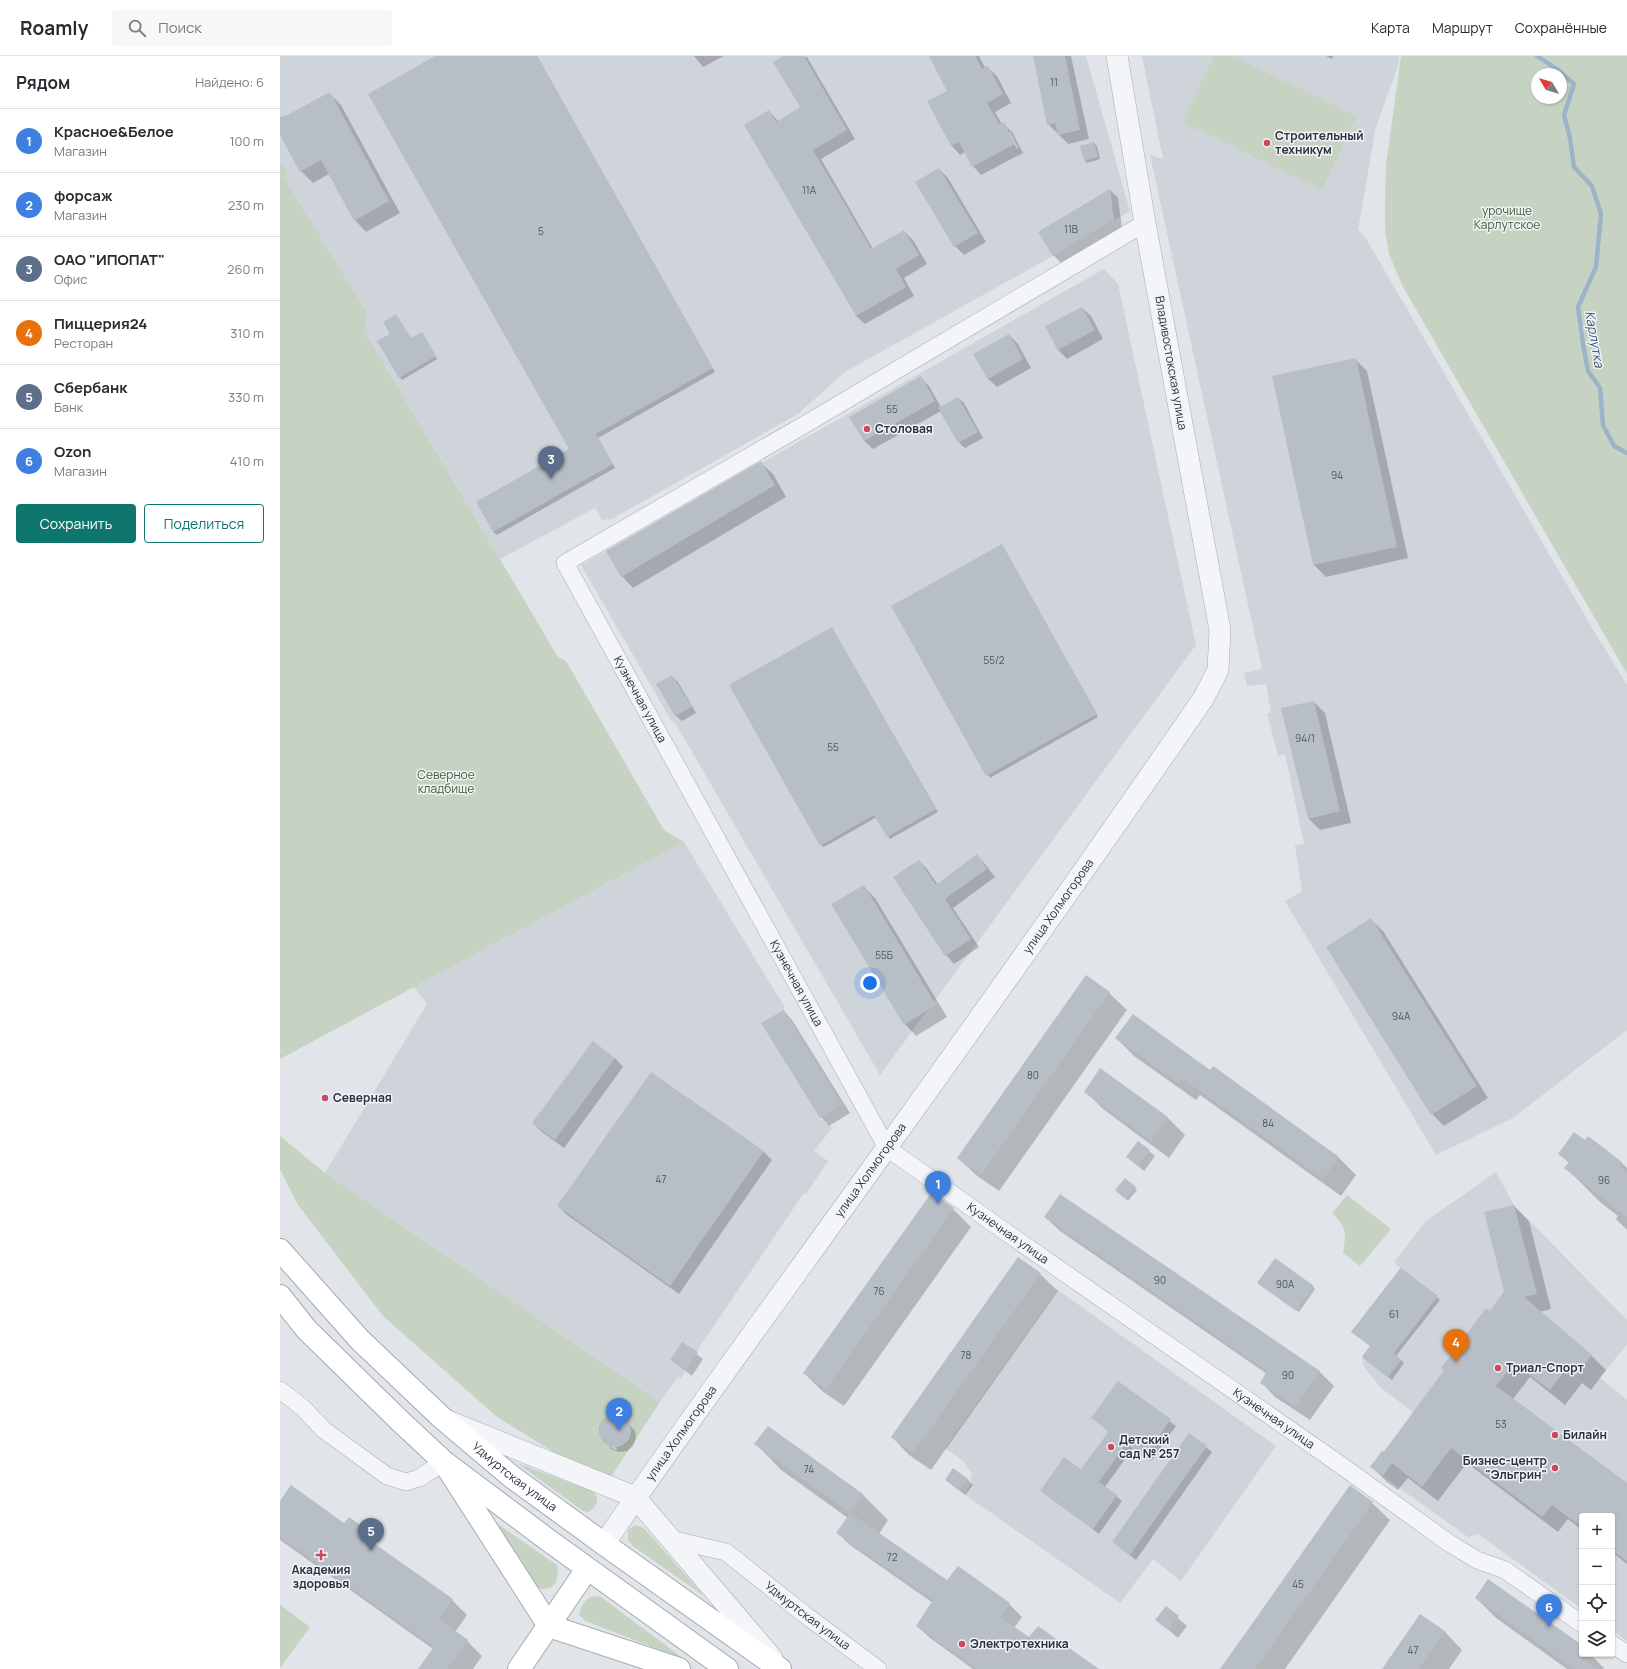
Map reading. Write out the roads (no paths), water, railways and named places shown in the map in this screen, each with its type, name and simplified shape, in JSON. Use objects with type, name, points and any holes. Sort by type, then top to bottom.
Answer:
[{"type":"main road","name":"Удмуртская улица","points":[[280,1250],[360,1340],[441,1418],[512,1477],[781,1669]]},
{"type":"main road","points":[[280,1296],[307,1330],[444,1462],[727,1669]]},
{"type":"main road","points":[[444,1462],[549,1626],[659,1665],[679,1669]]},
{"type":"main road","name":"улица Холмогорова","points":[[518,1669],[604,1544]]},
{"type":"street","name":"Владивостокская улица","points":[[1117,56],[1145,223],[1220,630],[1218,670]]},
{"type":"street","name":"Кузнечная улица","points":[[1145,223],[804,426],[565,563],[887,1148],[1016,1240],[1325,1454],[1449,1543],[1477,1560],[1505,1570],[1579,1622]]},
{"type":"street","name":"улица Холмогорова","points":[[604,1544],[635,1497],[887,1148],[1154,770],[1203,699],[1218,670]]},
{"type":"street","points":[[280,1390],[302,1407],[324,1430],[387,1476],[406,1482],[419,1478],[444,1462]]},
{"type":"street","points":[[441,1418],[635,1497],[781,1669]]},
{"type":"street","name":"Удмуртская улица","points":[[670,1539],[726,1552],[804,1614],[878,1669]]},
{"type":"street","points":[[1615,1646],[1627,1654]]},
{"type":"waterway","name":"Карлутка","points":[[1537,56],[1558,70],[1574,84],[1564,115],[1570,138],[1574,167],[1592,186],[1601,214],[1596,267],[1578,307],[1583,344],[1588,371],[1600,388],[1603,425],[1614,446],[1627,453]]},
{"type":"place","name":"Строительный техникум","points":[[1267,143]]},
{"type":"place","name":"Столовая","points":[[867,429]]},
{"type":"place","name":"ОАО \"ИПОПАТ\"","points":[[551,479]]},
{"type":"place","name":"Северная","points":[[325,1098]]},
{"type":"place","name":"Красное&Белое","points":[[938,1204]]},
{"type":"place","name":"Пиццерия24","points":[[1456,1362]]},
{"type":"place","name":"Триал-Спорт","points":[[1498,1368]]},
{"type":"place","name":"форсаж","points":[[619,1431]]},
{"type":"place","name":"Билайн","points":[[1555,1435]]},
{"type":"place","name":"Детский сад № 257","points":[[1111,1447]]},
{"type":"place","name":"Бизнес-центр \"Эльгрин\"","points":[[1555,1468]]},
{"type":"place","name":"Сбербанк","points":[[371,1551]]},
{"type":"place","name":"Академия здоровья","points":[[321,1555]]},
{"type":"place","name":"Ozon","points":[[1549,1627]]},
{"type":"place","name":"Электротехника","points":[[962,1644]]},
{"type":"park label","name":"урочище Карлутское","points":[[1507,218]]},
{"type":"park label","name":"Северное кладбище","points":[[446,782]]}]
